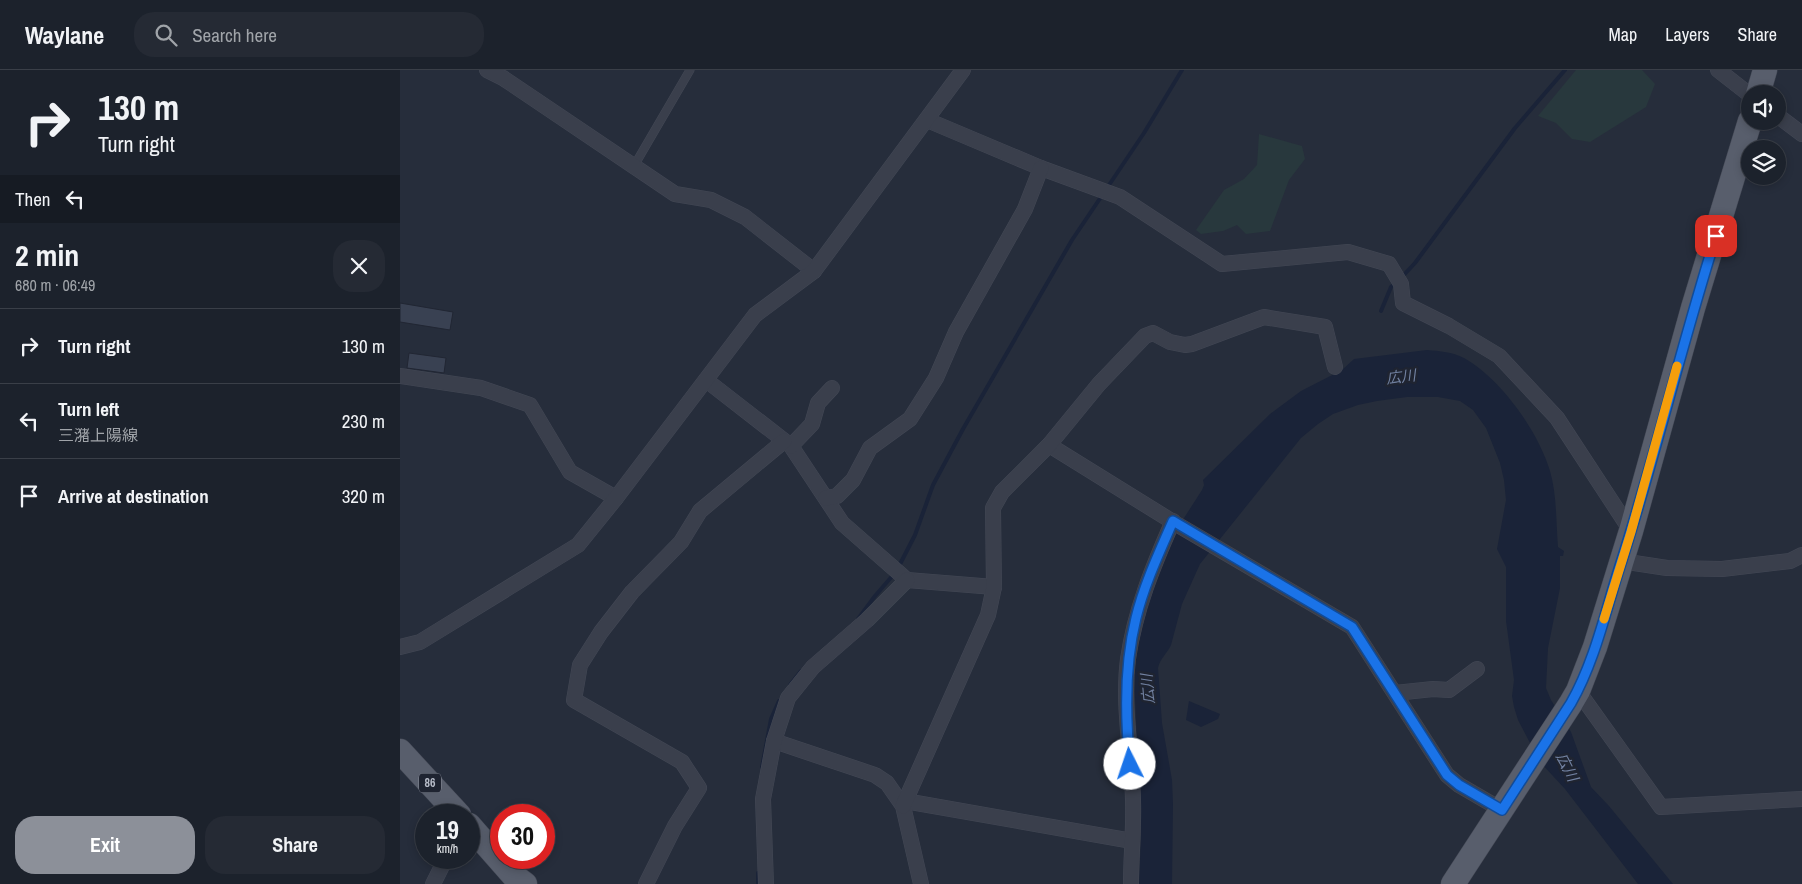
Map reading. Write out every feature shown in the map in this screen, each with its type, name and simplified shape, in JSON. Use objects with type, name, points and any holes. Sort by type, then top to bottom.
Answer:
[{"type":"main road","points":[[1761,85],[1765,70]]},
{"type":"main road","points":[[1453,884],[1574,697],[1595,647],[1631,532],[1693,308],[1747,130]]},
{"type":"main road","name":"86","points":[[400,751],[449,804]]},
{"type":"main road","points":[[480,838],[525,884]]},
{"type":"street","points":[[487,70],[503,78],[675,194],[711,200],[745,217],[814,271]]},
{"type":"street","points":[[400,647],[420,642],[578,544],[616,498],[754,315],[814,271],[963,70]]},
{"type":"street","points":[[1718,70],[1741,88]]},
{"type":"street","points":[[927,120],[1041,168],[1120,197],[1222,264],[1348,252],[1389,264],[1401,284],[1403,303],[1449,326],[1499,356],[1557,418],[1631,532]]},
{"type":"street","points":[[1786,122],[1802,134]]},
{"type":"street","points":[[826,498],[837,496],[853,480],[870,448],[910,418],[936,378],[956,332],[1025,209],[1041,168]]},
{"type":"street","points":[[904,804],[988,615],[994,587],[993,508],[1002,492],[1049,445],[1099,384],[1145,336],[1153,333],[1170,342],[1185,345],[1192,344],[1264,317],[1325,327],[1335,366]]},
{"type":"street","points":[[400,376],[481,388],[530,405],[570,472],[616,498]]},
{"type":"street","points":[[706,380],[788,444],[842,524],[907,580],[994,587]]},
{"type":"street","points":[[646,884],[675,826],[699,788],[682,762],[574,700],[580,665],[601,632],[632,592],[681,542],[700,511],[812,424],[818,402],[832,388]]},
{"type":"street","points":[[1049,445],[1352,627],[1447,775],[1459,785],[1502,810]]},
{"type":"street","points":[[1131,884],[1133,800],[1126,694],[1128,660],[1139,608],[1151,571],[1176,523]]},
{"type":"street","points":[[1621,561],[1667,568],[1722,569],[1790,561],[1802,555]]},
{"type":"street","points":[[766,884],[763,799],[774,741],[788,698],[813,667],[868,620],[907,580]]},
{"type":"street","points":[[1395,693],[1433,689],[1449,690],[1477,669]]},
{"type":"street","points":[[1574,697],[1661,807],[1802,799]]},
{"type":"street","points":[[774,741],[875,775],[886,783],[904,804],[922,884]]},
{"type":"street","points":[[904,804],[1132,842]]},
{"type":"street","points":[[433,884],[440,869]]},
{"type":"lane","points":[[634,166],[690,70]]},
{"type":"shaded area","points":[[1576,70],[1642,70],[1655,84],[1646,107],[1590,142],[1572,139],[1556,123],[1538,116]]},
{"type":"shaded area","points":[[1259,134],[1302,146],[1305,159],[1289,180],[1270,231],[1246,234],[1237,225],[1223,231],[1201,234],[1196,230],[1224,190],[1244,179],[1257,165]]},
{"type":"water","name":"広川","points":[[1427,350],[1446,352],[1459,356],[1478,367],[1504,392],[1537,439],[1550,471],[1556,509],[1558,547],[1564,551],[1563,556],[1560,556],[1560,588],[1548,648],[1546,688],[1551,700],[1571,732],[1591,787],[1673,884],[1638,884],[1565,789],[1540,762],[1518,720],[1512,696],[1514,680],[1506,621],[1506,567],[1497,549],[1506,500],[1500,463],[1486,428],[1473,410],[1460,401],[1438,397],[1407,397],[1358,405],[1333,414],[1318,424],[1301,438],[1200,564],[1182,604],[1171,645],[1160,661],[1158,668],[1162,723],[1172,780],[1172,884],[1139,884],[1141,836],[1134,674],[1138,645],[1152,589],[1163,560],[1184,518],[1202,490],[1203,480],[1270,414],[1301,391],[1342,370],[1354,359]]},
{"type":"water","points":[[1189,701],[1220,714],[1218,719],[1201,727],[1186,720]]},
{"type":"building","points":[[400,303],[453,312],[450,330],[400,322]]},
{"type":"building","points":[[409,353],[446,358],[444,373],[407,368]]},
{"type":"waterway","points":[[1107,188],[1144,133],[1182,70]]},
{"type":"waterway","points":[[1401,278],[1415,263],[1515,128],[1565,70]]},
{"type":"waterway","points":[[898,568],[915,535],[933,485],[963,429],[1072,240],[1103,194]]},
{"type":"waterway","points":[[1381,311],[1391,287],[1396,283]]},
{"type":"waterway","points":[[858,619],[894,574]]},
{"type":"waterway","points":[[790,685],[801,671]]},
{"type":"waterway","points":[[762,767],[771,719],[779,701]]},
{"type":"waterway","points":[[758,873],[758,884]]},
{"type":"slow traffic","points":[[1604,619],[1631,532],[1677,366]]},
{"type":"route","points":[[1130,764],[1126,694],[1128,660],[1136,618],[1151,571],[1173,521],[1352,627],[1447,775],[1459,785],[1502,810],[1528,766],[1578,691],[1595,647],[1631,532],[1693,308],[1716,236]]}]
